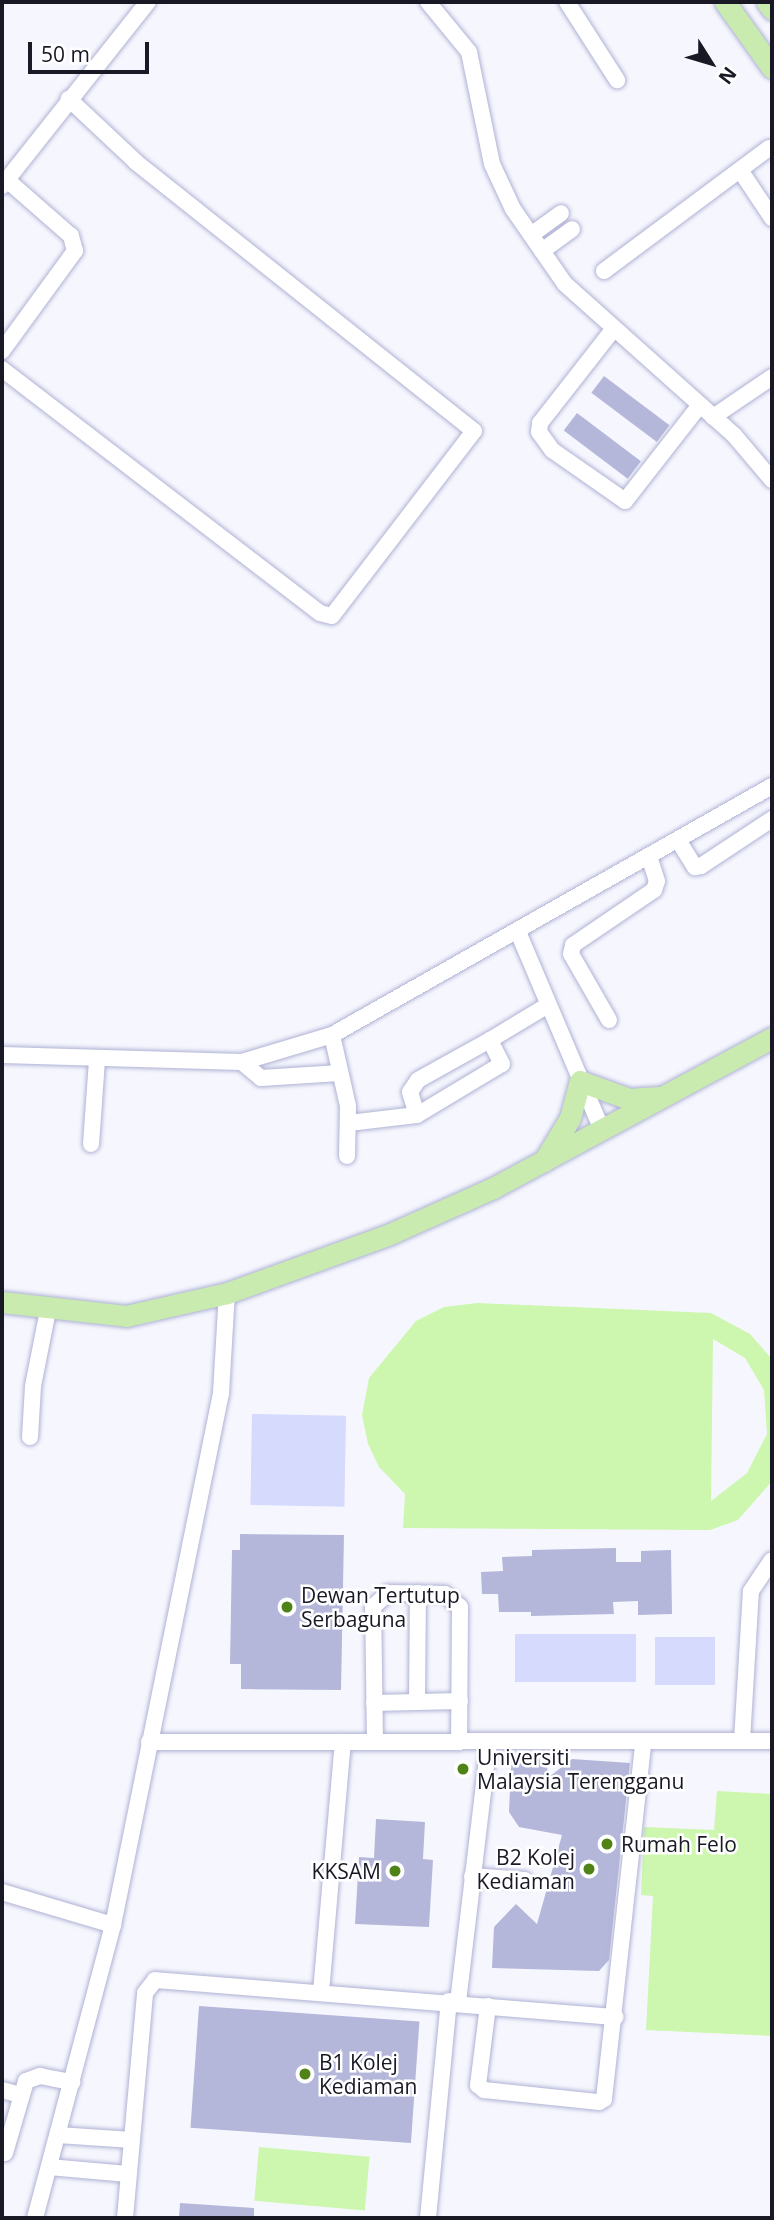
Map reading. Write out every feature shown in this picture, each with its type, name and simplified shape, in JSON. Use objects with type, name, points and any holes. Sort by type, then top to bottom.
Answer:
[{"type":"main road","points":[[725,2],[772,68]]},
{"type":"main road","points":[[767,2],[772,9]]},
{"type":"main road","points":[[2,1303],[48,1310],[151,1314],[227,1293],[390,1234],[543,1163],[772,1038]]},
{"type":"main road","points":[[543,1163],[570,1118],[580,1082],[628,1099],[666,1097]]},
{"type":"street","points":[[2,351],[75,251],[71,236],[4,183],[148,2]]},
{"type":"street","points":[[428,2],[469,52],[492,164],[531,235],[565,284],[612,331],[707,411],[772,480]]},
{"type":"street","points":[[567,2],[617,80]]},
{"type":"street","points":[[2,369],[320,613],[332,616],[474,432],[135,161],[69,99]]},
{"type":"street","points":[[604,271],[769,148]]},
{"type":"street","points":[[740,170],[772,218]]},
{"type":"street","points":[[531,235],[561,213]]},
{"type":"street","points":[[542,251],[572,229]]},
{"type":"street","points":[[612,331],[540,423],[539,432],[552,450],[625,501],[707,411],[772,377]]},
{"type":"street","points":[[2,1055],[97,1060],[242,1062],[332,1035],[772,786]]},
{"type":"street","points":[[678,840],[695,867],[701,866],[772,819]]},
{"type":"street","points":[[609,1020],[571,954],[573,944],[654,890],[657,881],[649,857]]},
{"type":"street","points":[[517,932],[603,1132]]},
{"type":"street","points":[[417,1115],[410,1092],[418,1080],[548,1005]]},
{"type":"street","points":[[332,1035],[349,1123],[347,1156]]},
{"type":"street","points":[[349,1123],[417,1115],[502,1064],[490,1040]]},
{"type":"street","points":[[91,1144],[97,1060]]},
{"type":"street","points":[[242,1062],[261,1079],[340,1073]]},
{"type":"street","points":[[35,2218],[113,1925],[221,1393],[227,1293]]},
{"type":"street","points":[[30,1437],[33,1386],[48,1310]]},
{"type":"street","points":[[742,1741],[751,1591],[772,1560]]},
{"type":"street","points":[[375,1742],[373,1607],[388,1593],[418,1593],[445,1594],[460,1607],[459,1742]]},
{"type":"street","points":[[417,1702],[418,1593]]},
{"type":"street","points":[[374,1703],[460,1702]]},
{"type":"street","points":[[149,1742],[772,1741]]},
{"type":"street","points":[[321,1992],[343,1742]]},
{"type":"street","points":[[428,2218],[489,1742]]},
{"type":"street","points":[[488,2006],[478,2085],[598,2102],[609,2089],[643,1743]]},
{"type":"street","points":[[472,1876],[525,1880]]},
{"type":"street","points":[[2,1892],[113,1925]]},
{"type":"street","points":[[125,2218],[145,1993],[155,1980],[616,2017]]},
{"type":"street","points":[[5,2153],[26,2081],[40,2076],[72,2082]]},
{"type":"street","points":[[2,2090],[20,2095]]},
{"type":"street","points":[[58,2135],[132,2140]]},
{"type":"street","points":[[49,2167],[128,2174]]},
{"type":"green space","points":[[477,1303],[711,1313],[750,1334],[772,1359],[772,1481],[738,1520],[710,1530],[403,1528],[405,1494],[379,1467],[368,1444],[362,1415],[369,1378],[416,1321],[444,1307]],"holes":[[[713,1339],[745,1358],[764,1390],[767,1434],[747,1473],[711,1501]]]},
{"type":"green space","points":[[717,1791],[772,1794],[772,2036],[646,2030],[653,1896],[641,1895],[644,1827],[714,1830]]},
{"type":"green space","points":[[259,2147],[370,2157],[365,2210],[254,2201]]},
{"type":"water","points":[[252,1414],[346,1416],[344,1507],[250,1505]]},
{"type":"water","points":[[515,1634],[636,1634],[636,1682],[515,1682]]},
{"type":"water","points":[[655,1637],[715,1637],[715,1685],[655,1685]]},
{"type":"building","points":[[604,376],[669,425],[657,442],[591,393]]},
{"type":"building","points":[[577,413],[641,461],[628,479],[564,431]]},
{"type":"building","name":"Dewan Tertutup Serbaguna","points":[[240,1534],[344,1535],[341,1690],[241,1689],[241,1664],[230,1664],[232,1550],[240,1550]]},
{"type":"building","points":[[616,1548],[616,1562],[641,1562],[641,1551],[671,1550],[672,1614],[638,1615],[638,1601],[613,1602],[614,1614],[531,1616],[531,1612],[499,1612],[498,1594],[482,1594],[481,1572],[503,1571],[502,1557],[532,1556],[532,1550]]},
{"type":"building","name":"B2 Kolej Kediaman","points":[[545,1758],[549,1777],[572,1759],[630,1763],[609,1960],[599,1971],[492,1968],[494,1927],[516,1904],[537,1924],[562,1835],[519,1827],[509,1812],[511,1765]]},
{"type":"building","name":"KKSAM","points":[[376,1819],[425,1822],[423,1859],[433,1860],[429,1927],[355,1924],[359,1857],[374,1858]]},
{"type":"building","name":"B1 Kolej Kediaman","points":[[199,2006],[419,2021],[411,2143],[190,2128]]},
{"type":"building","points":[[180,2203],[254,2208],[254,2218],[179,2218]]},
{"type":"place","name":"Dewan Tertutup Serbaguna","points":[[287,1607]]},
{"type":"place","name":"Universiti Malaysia Terengganu","points":[[463,1769]]},
{"type":"place","name":"Rumah Felo","points":[[607,1844]]},
{"type":"place","name":"B2 Kolej Kediaman","points":[[589,1869]]},
{"type":"place","name":"KKSAM","points":[[395,1871]]},
{"type":"place","name":"B1 Kolej Kediaman","points":[[305,2074]]}]
